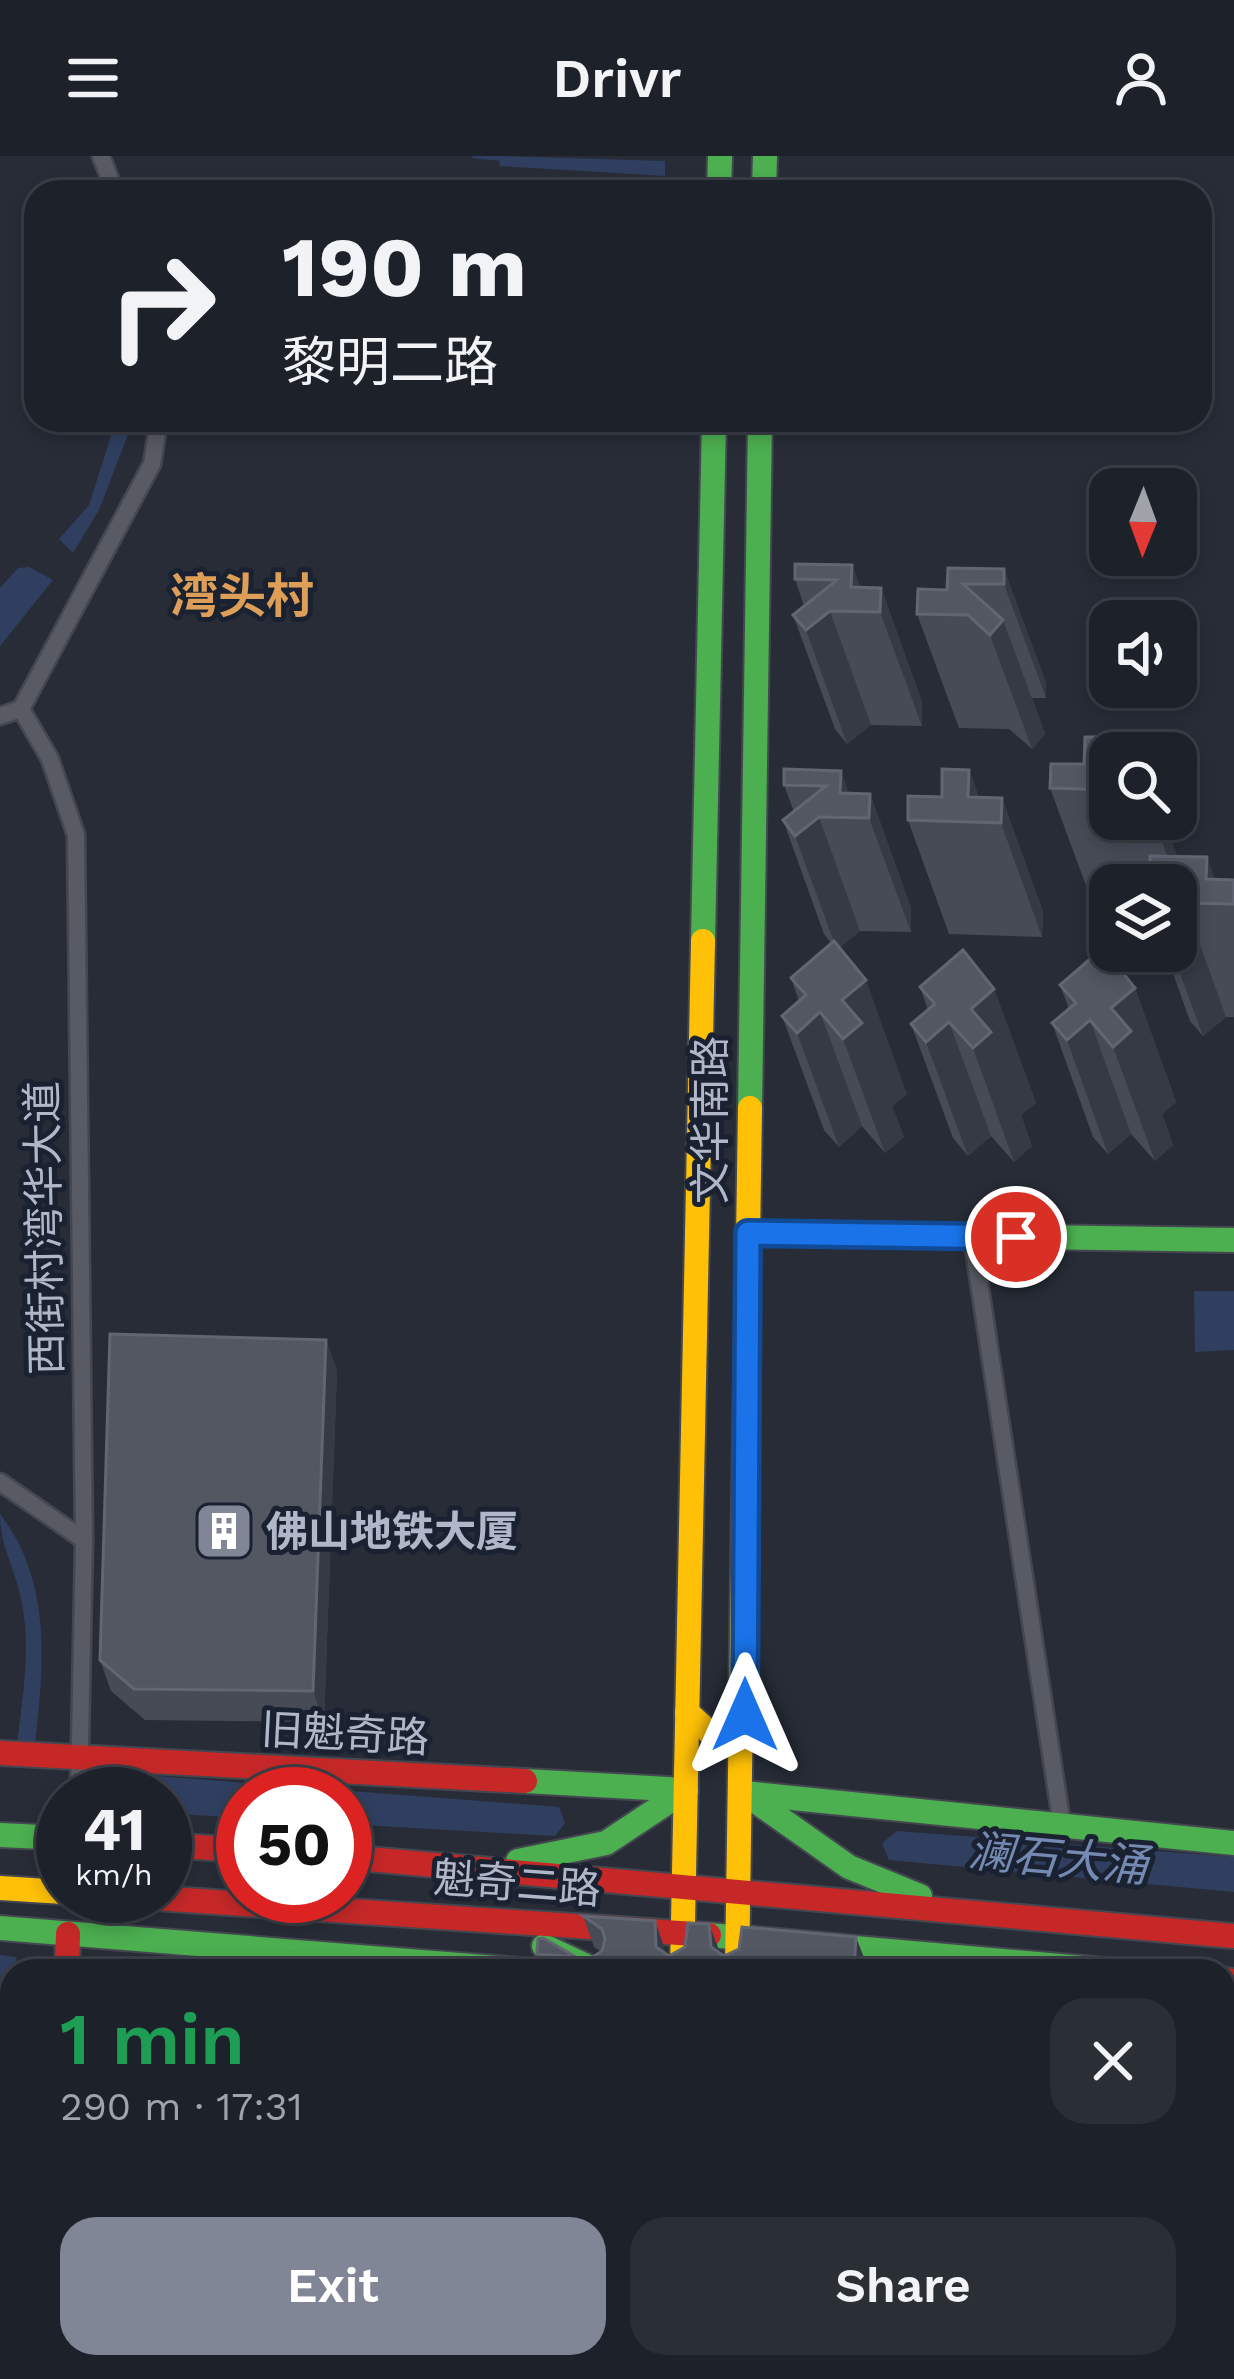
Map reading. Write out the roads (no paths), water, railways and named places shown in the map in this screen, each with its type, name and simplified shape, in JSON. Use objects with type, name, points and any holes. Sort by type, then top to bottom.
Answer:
[{"type":"main road","name":"文华南路","points":[[682,1959],[715,432]]},
{"type":"main road","name":"文华南路","points":[[738,1959],[744,1793],[760,432]]},
{"type":"main road","points":[[748,1233],[1234,1240]]},
{"type":"main road","points":[[687,1712],[710,1733],[723,1734],[745,1715]]},
{"type":"main road","name":"旧魁奇路","points":[[0,1753],[686,1790]]},
{"type":"main road","points":[[482,1868],[606,1843],[686,1790]]},
{"type":"main road","points":[[744,1793],[1234,1843]]},
{"type":"main road","points":[[744,1793],[830,1857],[894,1890],[1031,1919]]},
{"type":"main road","points":[[0,1835],[36,1837]]},
{"type":"main road","name":"魁奇二路","points":[[372,1859],[1234,1936]]},
{"type":"main road","points":[[0,1888],[36,1890]]},
{"type":"main road","name":"魁奇二路","points":[[192,1900],[739,1937],[984,1959]]},
{"type":"main road","points":[[404,1914],[562,1951],[576,1959]]},
{"type":"main road","points":[[0,1928],[382,1959]]},
{"type":"main road","points":[[68,1934],[68,1959]]},
{"type":"street","points":[[0,716],[21,709],[152,464],[157,432]]},
{"type":"street","name":"西街村湾华大道","points":[[21,709],[50,759],[76,836],[80,1767]]},
{"type":"street","points":[[972,1236],[1062,1825]]},
{"type":"street","points":[[0,1482],[83,1540]]},
{"type":"water","points":[[499,156],[665,161],[665,176],[500,166]]},
{"type":"water","points":[[112,432],[129,432],[99,510],[73,553],[59,539],[89,505]]},
{"type":"water","points":[[29,567],[53,580],[0,646],[0,588],[18,568]]},
{"type":"water","points":[[1194,1291],[1234,1291],[1234,1350],[1195,1352]]},
{"type":"water","points":[[0,1514],[29,1567],[36,1595],[42,1654],[35,1744],[17,1744],[25,1631]]},
{"type":"water","points":[[192,1779],[216,1781],[216,1816],[192,1815]]},
{"type":"water","points":[[372,1793],[559,1807],[565,1823],[555,1836],[372,1826]]},
{"type":"water","name":"澜石大涌","points":[[897,1831],[1234,1857],[1234,1892],[889,1860],[882,1843]]},
{"type":"waterway","points":[[474,156],[505,159]]},
{"type":"place","name":"佛山地铁大厦","points":[[224,1531]]},
{"type":"district","name":"湾头村","points":[[242,596]]}]
